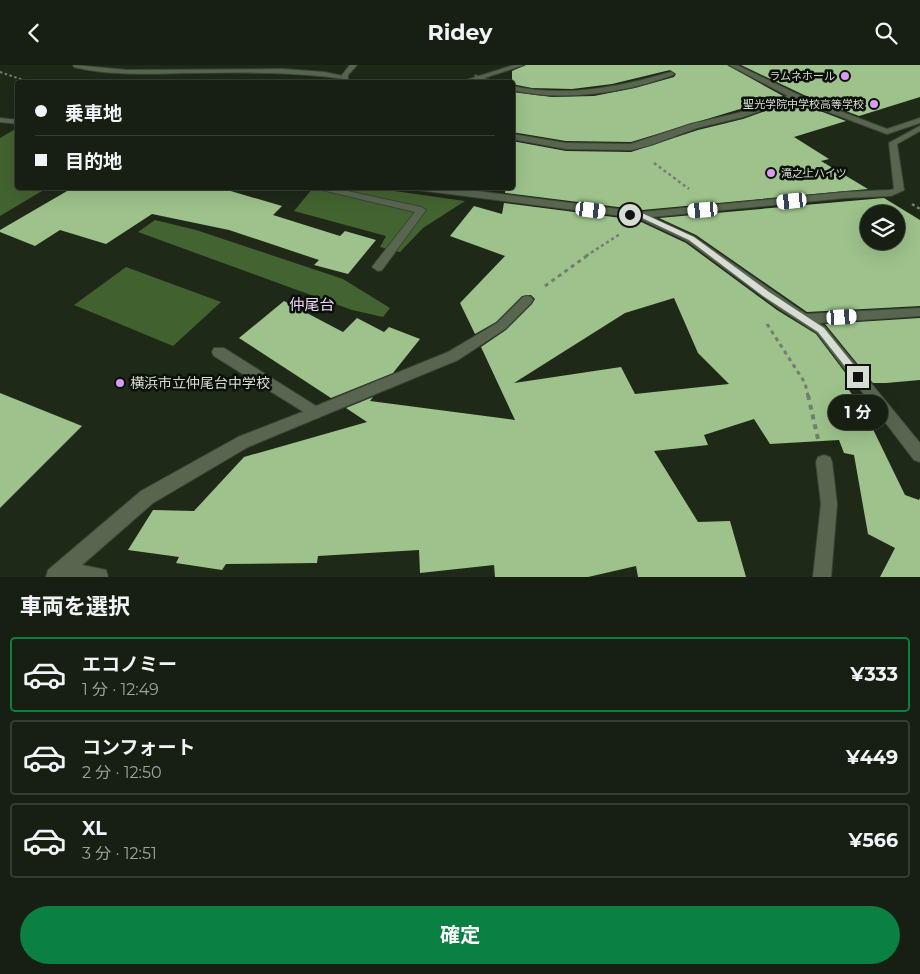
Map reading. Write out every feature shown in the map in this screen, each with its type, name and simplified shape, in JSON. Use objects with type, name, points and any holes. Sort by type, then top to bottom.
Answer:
[{"type":"street","points":[[76,66],[90,70],[156,72],[303,70],[345,80],[354,65]]},
{"type":"street","points":[[467,80],[521,65]]},
{"type":"street","points":[[732,65],[794,96],[887,133],[920,120]]},
{"type":"street","points":[[515,89],[537,93],[616,88],[671,74]]},
{"type":"street","points":[[477,76],[488,80]]},
{"type":"street","points":[[515,137],[566,146],[631,147],[648,143],[694,126],[740,115],[794,96]]},
{"type":"street","points":[[0,120],[15,122]]},
{"type":"street","points":[[442,190],[642,215],[845,195],[891,193],[899,190],[900,179],[893,143],[920,128]]},
{"type":"street","points":[[327,190],[421,210],[378,267]]},
{"type":"street","points":[[642,215],[691,239],[751,283],[821,330],[920,455]]},
{"type":"street","points":[[59,574],[147,497],[243,442],[452,356],[501,327],[527,300]]},
{"type":"street","points":[[803,319],[920,312]]},
{"type":"street","points":[[219,352],[315,413]]},
{"type":"street","points":[[822,577],[829,504],[824,462]]},
{"type":"street","points":[[59,574],[99,577]]},
{"type":"path","points":[[0,72],[23,80]]},
{"type":"path","points":[[631,147],[687,186],[703,210]]},
{"type":"path","points":[[527,300],[568,268],[639,222],[642,215]]},
{"type":"path","points":[[751,283],[758,311],[805,383],[824,462]]},
{"type":"shaded area","points":[[15,129],[15,190],[44,190],[0,216],[0,138]]},
{"type":"shaded area","points":[[311,190],[387,190],[465,201],[423,228],[400,252],[380,247],[386,236],[294,211]]},
{"type":"shaded area","points":[[155,220],[196,230],[343,279],[390,308],[383,317],[352,310],[138,232]]},
{"type":"shaded area","points":[[126,267],[221,302],[173,346],[74,305]]},
{"type":"building","points":[[526,65],[727,65],[783,96],[631,142],[566,141],[515,132],[515,92],[552,97],[594,96],[635,88],[674,77],[676,74],[670,70],[612,84],[572,89],[532,88],[515,85],[515,80],[512,80],[512,71]]},
{"type":"building","name":"聖光学院中学校高等学校","points":[[741,65],[920,65],[920,97],[859,116],[804,95]]},
{"type":"building","points":[[794,101],[846,121],[794,137],[829,159],[821,161],[868,189],[642,210],[505,193],[506,190],[515,190],[515,142],[566,151],[631,152],[698,130],[743,119]]},
{"type":"building","points":[[69,190],[227,190],[282,206],[273,215],[340,236],[345,231],[376,240],[348,274],[314,265],[319,260],[229,230],[152,214],[106,244],[60,230],[35,246],[0,232],[0,230]]},
{"type":"building","points":[[884,198],[895,205],[860,205],[860,250],[905,250],[905,211],[920,220],[920,306],[807,312],[696,235],[659,218]]},
{"type":"building","points":[[504,203],[637,220],[686,243],[777,310],[816,334],[853,383],[850,383],[852,387],[847,387],[867,417],[905,495],[919,500],[920,498],[920,577],[880,577],[895,548],[868,534],[854,455],[844,453],[839,440],[770,444],[754,419],[704,435],[708,445],[654,451],[698,522],[730,521],[746,577],[638,577],[636,566],[588,577],[495,577],[494,565],[420,573],[419,550],[318,556],[317,563],[226,564],[222,570],[176,563],[179,557],[128,550],[153,510],[194,511],[244,457],[367,422],[346,408],[373,397],[370,401],[515,420],[481,347],[506,330],[535,299],[531,295],[522,296],[496,322],[475,334],[460,303],[505,256],[450,236],[474,206],[502,214]],"holes":[[[674,298],[698,353],[729,384],[635,394],[621,367],[514,383],[625,313]]]},
{"type":"building","points":[[284,301],[343,332],[357,318],[384,332],[389,327],[420,339],[393,373],[331,398],[239,338]]},
{"type":"building","points":[[920,318],[920,380],[886,383],[873,383],[825,324]]},
{"type":"building","points":[[0,393],[82,426],[0,508]]},
{"type":"place","name":"ラムネホール","points":[[845,76]]},
{"type":"place","name":"聖光学院中学校高等学校","points":[[874,104]]},
{"type":"place","name":"滝之上ハイツ","points":[[771,173]]},
{"type":"place","name":"横浜市立仲尾台中学校","points":[[120,383]]},
{"type":"district","name":"仲尾台","points":[[312,305]]},
{"type":"route","points":[[630,215],[642,215],[691,239],[766,294],[821,330],[858,377]]}]
